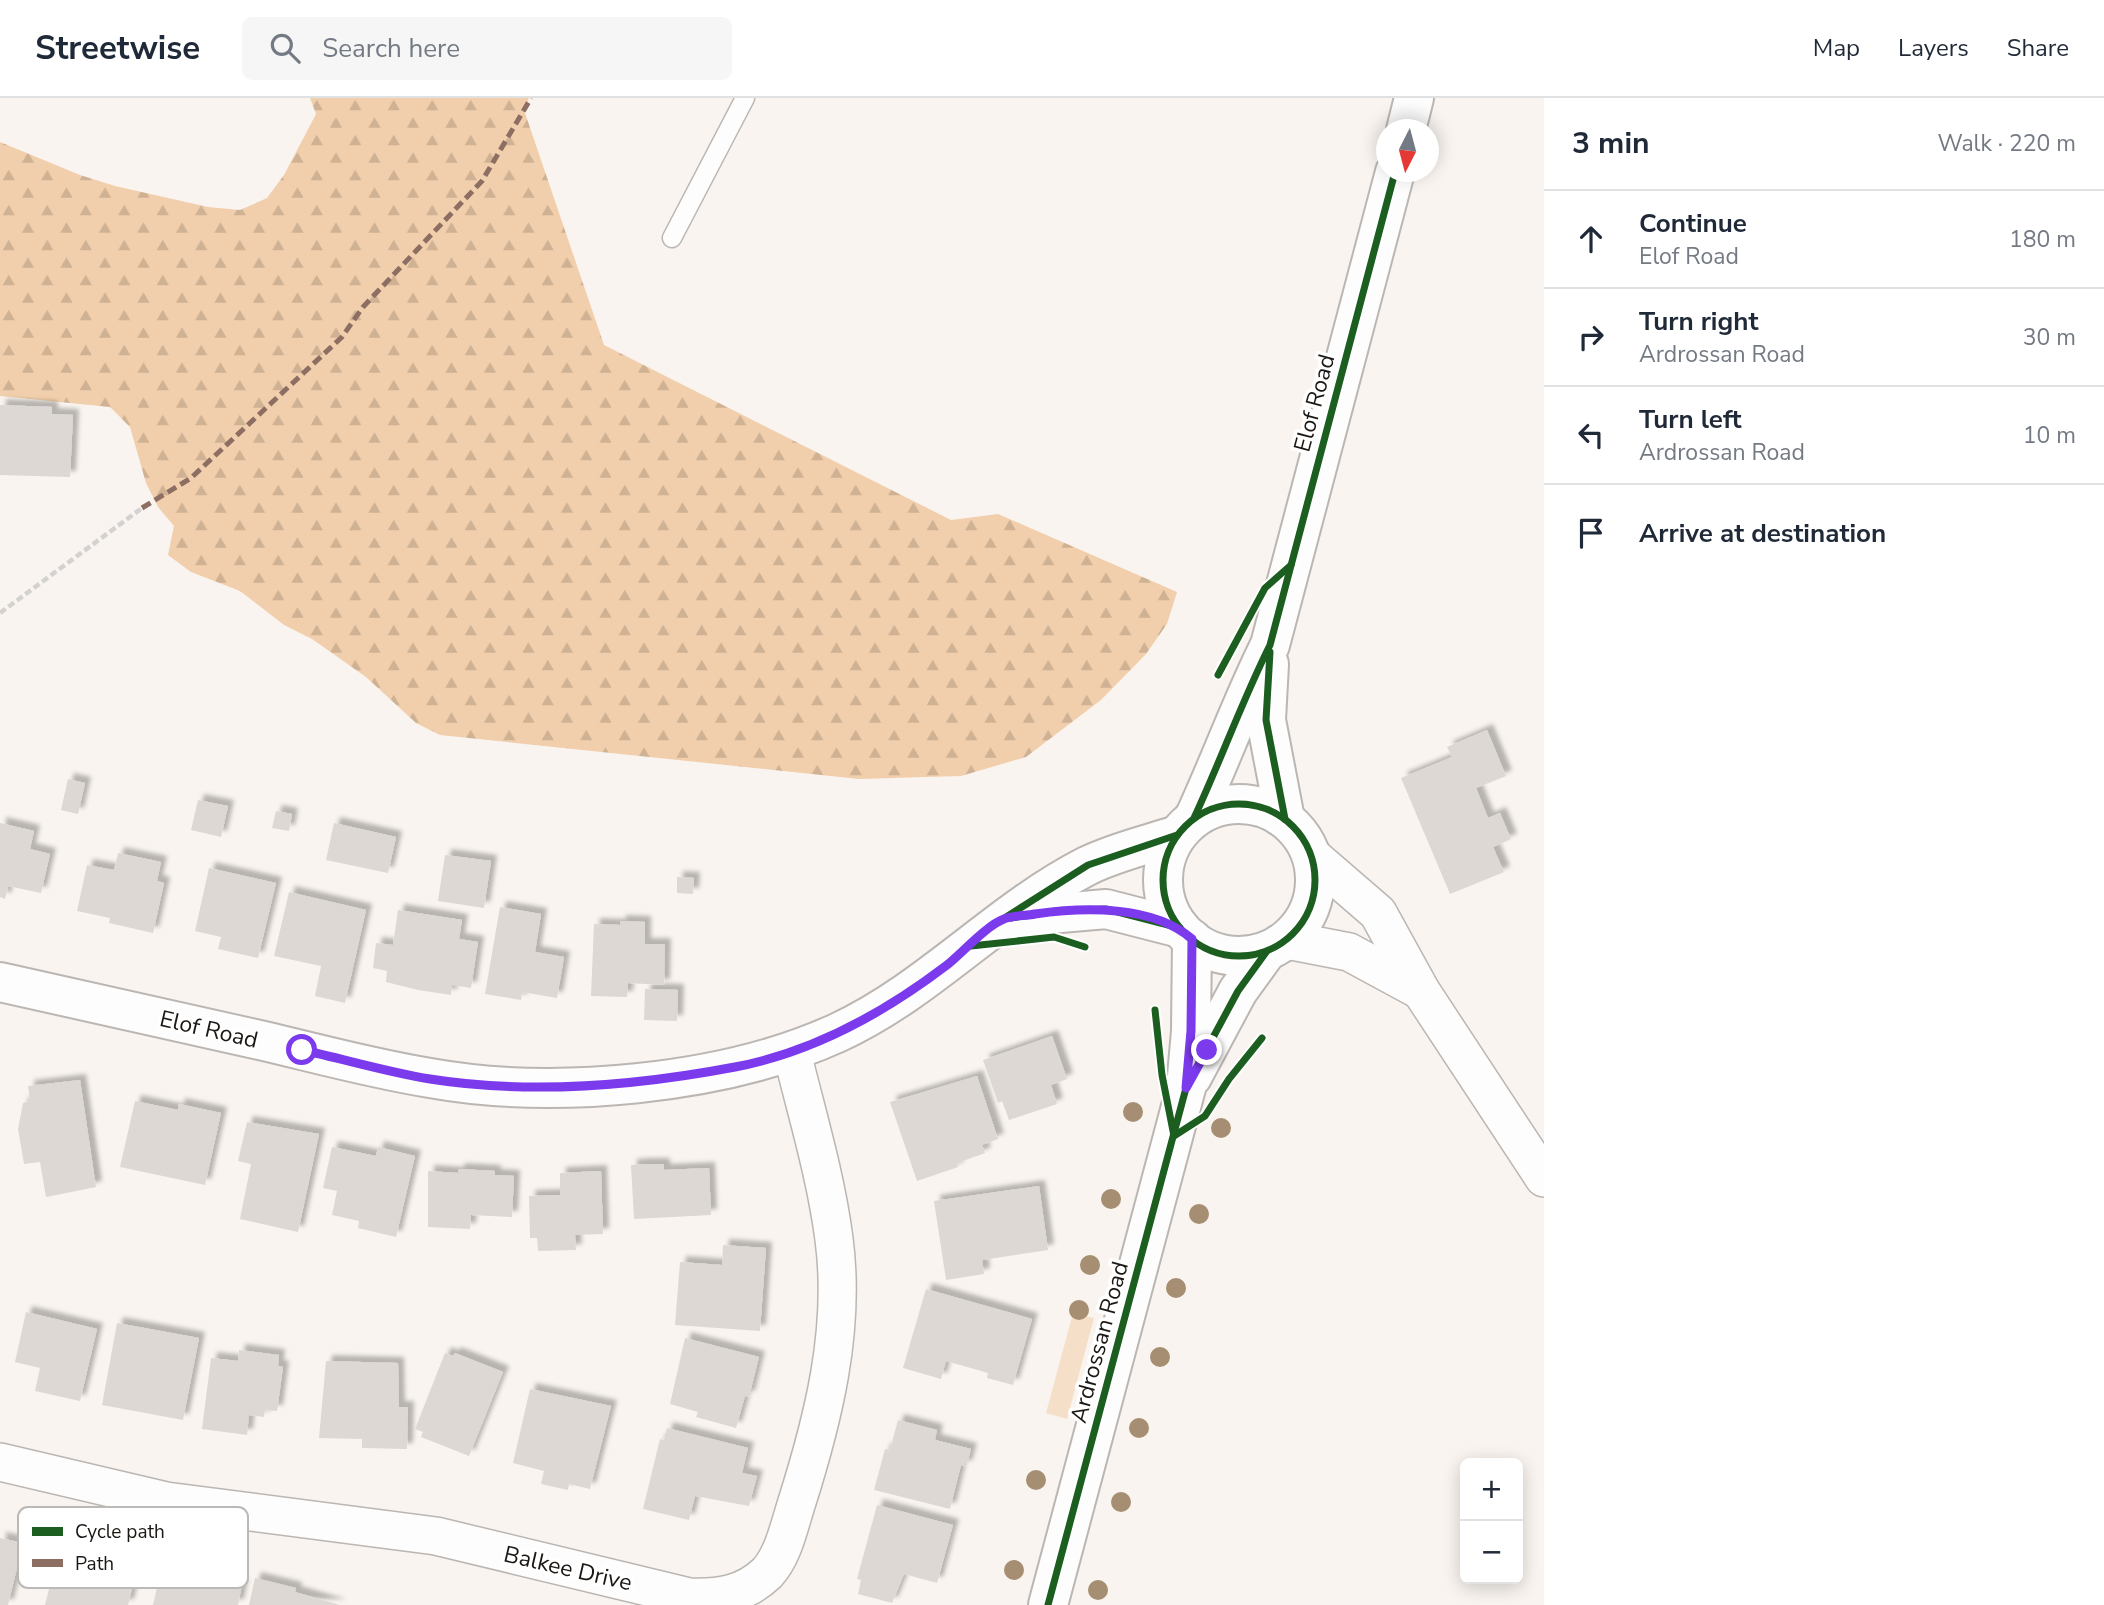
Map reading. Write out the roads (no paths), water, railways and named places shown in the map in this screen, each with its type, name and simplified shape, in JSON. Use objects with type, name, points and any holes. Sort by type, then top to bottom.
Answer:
[{"type":"main road","points":[[1409,119],[1414,98]]},
{"type":"main road","name":"Elof Road","points":[[0,982],[430,1079],[518,1087],[593,1087],[736,1067],[792,1053],[886,1009],[947,965],[1003,919],[1088,865],[1185,826],[1228,745],[1244,698],[1270,645],[1392,182]]},
{"type":"main road","name":"Elof Road","points":[[1270,645],[1266,720],[1286,818]]},
{"type":"main road","points":[[1003,919],[1055,911],[1106,909],[1186,934],[1221,955],[1244,956],[1277,946],[1303,923],[1313,903],[1316,879],[1312,856],[1302,835],[1286,818],[1265,808],[1241,804],[1217,807],[1185,826],[1166,857],[1162,882],[1167,906],[1186,934]]},
{"type":"main road","name":"Ardrossan Road","points":[[1048,1605],[1186,1088],[1191,1031],[1186,934]]},
{"type":"main road","name":"Ardrossan Road","points":[[1186,1088],[1238,992],[1277,946]]},
{"type":"street","points":[[1312,856],[1378,914],[1421,990],[1544,1178]]},
{"type":"street","points":[[1277,946],[1349,953],[1421,990]]},
{"type":"street","name":"Balkee Drive","points":[[248,1512],[436,1536],[689,1597],[717,1598],[746,1590],[769,1571],[784,1544],[831,1375],[838,1286],[834,1238],[792,1053]]},
{"type":"street","name":"Balkee Drive","points":[[0,1462],[166,1501],[212,1507]]},
{"type":"lane","points":[[672,238],[745,98]]}]
